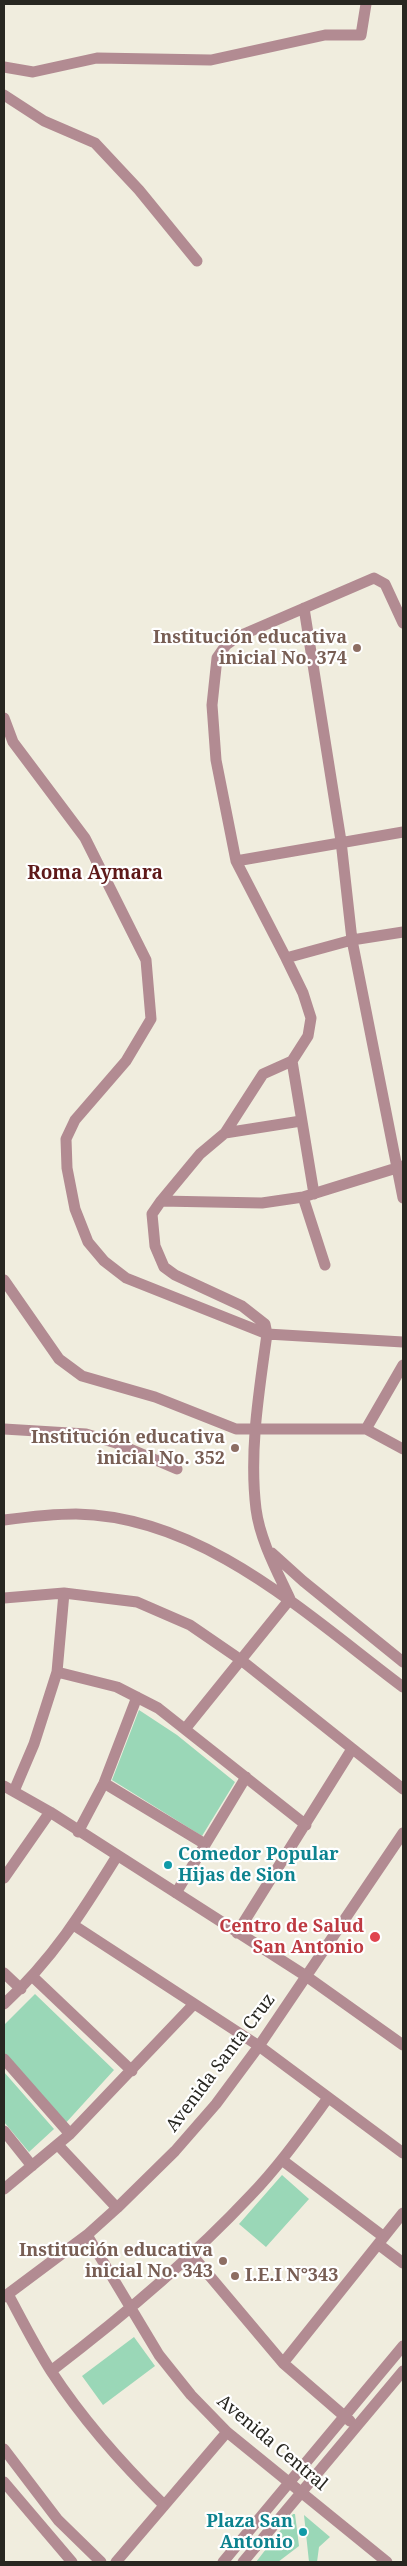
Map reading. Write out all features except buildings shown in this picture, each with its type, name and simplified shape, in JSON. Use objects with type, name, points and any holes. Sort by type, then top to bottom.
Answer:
[{"type":"street","points":[[4,67],[33,72],[96,58],[211,60],[325,35],[361,35],[366,4]]},
{"type":"street","points":[[4,95],[44,121],[95,143],[139,190],[198,261]]},
{"type":"street","points":[[290,1599],[267,1548],[256,1510],[254,1430],[267,1334],[265,1324],[242,1306],[175,1275],[164,1267],[155,1246],[152,1214],[200,1154],[225,1132],[262,1074],[292,1061],[308,1036],[311,1018],[303,993],[236,861],[216,760],[212,705],[217,658],[226,645],[237,638],[374,578],[385,584],[403,623]]},
{"type":"street","points":[[304,608],[340,841],[352,940],[400,1167],[403,1198]]},
{"type":"street","points":[[4,718],[13,742],[85,838],[146,960],[151,1019],[126,1061],[74,1120],[66,1139],[67,1168],[75,1209],[88,1242],[104,1261],[126,1278],[267,1334],[403,1342]]},
{"type":"street","points":[[236,861],[340,841],[403,832]]},
{"type":"street","points":[[286,958],[352,940],[403,932]]},
{"type":"street","points":[[292,1061],[309,1196],[325,1265]]},
{"type":"street","points":[[225,1132],[301,1121]]},
{"type":"street","points":[[162,1200],[262,1203],[309,1196],[400,1167]]},
{"type":"street","points":[[4,1280],[59,1359],[82,1376],[155,1397],[236,1429],[366,1429],[403,1448]]},
{"type":"street","points":[[366,1429],[403,1365]]},
{"type":"street","points":[[4,1429],[86,1434],[116,1443],[177,1469]]},
{"type":"street","points":[[4,1520],[77,1514],[118,1519],[169,1532],[217,1554],[290,1599],[403,1687]]},
{"type":"street","points":[[267,1548],[303,1582],[403,1662]]},
{"type":"street","points":[[64,1593],[57,1672],[34,1744],[9,1789],[50,1812],[78,1832],[306,1976],[403,2045]]},
{"type":"street","points":[[4,1598],[64,1593],[137,1602],[190,1626],[241,1660],[403,1789]]},
{"type":"street","points":[[184,1729],[290,1599]]},
{"type":"street","points":[[57,1672],[117,1687],[158,1708],[306,1825]]},
{"type":"street","points":[[78,1832],[104,1783],[137,1697]]},
{"type":"street","points":[[237,1933],[352,1749]]},
{"type":"street","points":[[176,1893],[246,1777]]},
{"type":"street","points":[[104,1783],[205,1844]]},
{"type":"street","points":[[4,1878],[50,1812]]},
{"type":"street","name":"Avenida Santa Cruz","points":[[6,2296],[87,2235],[117,2208],[175,2151],[216,2104],[259,2046],[403,1833]]},
{"type":"street","points":[[4,2004],[21,1989],[74,1926],[117,1856]]},
{"type":"street","points":[[74,1926],[259,2046],[403,2153]]},
{"type":"street","points":[[4,1973],[21,1989]]},
{"type":"street","points":[[32,1976],[132,2071]]},
{"type":"street","points":[[4,2189],[70,2134],[194,2004]]},
{"type":"street","points":[[4,2059],[70,2134]]},
{"type":"street","points":[[51,2371],[130,2310],[192,2255],[251,2196],[282,2160],[328,2098]]},
{"type":"street","points":[[4,2131],[32,2166]]},
{"type":"street","points":[[58,2145],[117,2208]]},
{"type":"street","points":[[282,2160],[381,2240],[403,2263]]},
{"type":"street","points":[[283,2363],[403,2213]]},
{"type":"street","name":"Avenida Central","points":[[87,2235],[130,2310],[159,2355],[190,2395],[227,2432],[302,2490],[388,2562]]},
{"type":"street","points":[[192,2255],[283,2363],[357,2426]]},
{"type":"street","points":[[6,2296],[51,2371],[101,2439],[164,2505]]},
{"type":"street","points":[[223,2562],[403,2346]]},
{"type":"street","points":[[243,2562],[403,2371],[392,2360]]},
{"type":"street","points":[[369,2387],[381,2398]]},
{"type":"street","points":[[116,2562],[227,2432]]},
{"type":"street","points":[[4,2449],[58,2520],[100,2562]]},
{"type":"street","points":[[4,2482],[72,2562]]},
{"type":"street","points":[[4,2503],[14,2495]]},
{"type":"green space","points":[[139,1710],[177,1735],[235,1782],[202,1836],[112,1780]]},
{"type":"green space","points":[[35,1994],[114,2070],[63,2126],[4,2058],[4,2025]]},
{"type":"green space","points":[[4,2072],[54,2129],[29,2152],[4,2122]]},
{"type":"green space","points":[[282,2175],[309,2199],[266,2247],[239,2224]]},
{"type":"green space","points":[[134,2337],[155,2366],[103,2405],[82,2376]]},
{"type":"green space","points":[[293,2514],[295,2514],[299,2546],[278,2562],[256,2562]]},
{"type":"green space","points":[[304,2515],[330,2537],[319,2547],[317,2562],[309,2562]]},
{"type":"place","name":"Institución educativa inicial No. 374","points":[[357,648]]},
{"type":"place","name":"Institución educativa inicial No. 352","points":[[235,1448]]},
{"type":"place","name":"Comedor Popular Hijas de Sion","points":[[168,1865]]},
{"type":"place","name":"Centro de Salud San Antonio","points":[[375,1937]]},
{"type":"place","name":"Institución educativa inicial No. 343","points":[[223,2261]]},
{"type":"place","name":"I.E.I N°343","points":[[235,2276]]},
{"type":"place","name":"Plaza San Antonio","points":[[303,2532]]},
{"type":"district","name":"Roma Aymara","points":[[95,874]]}]
